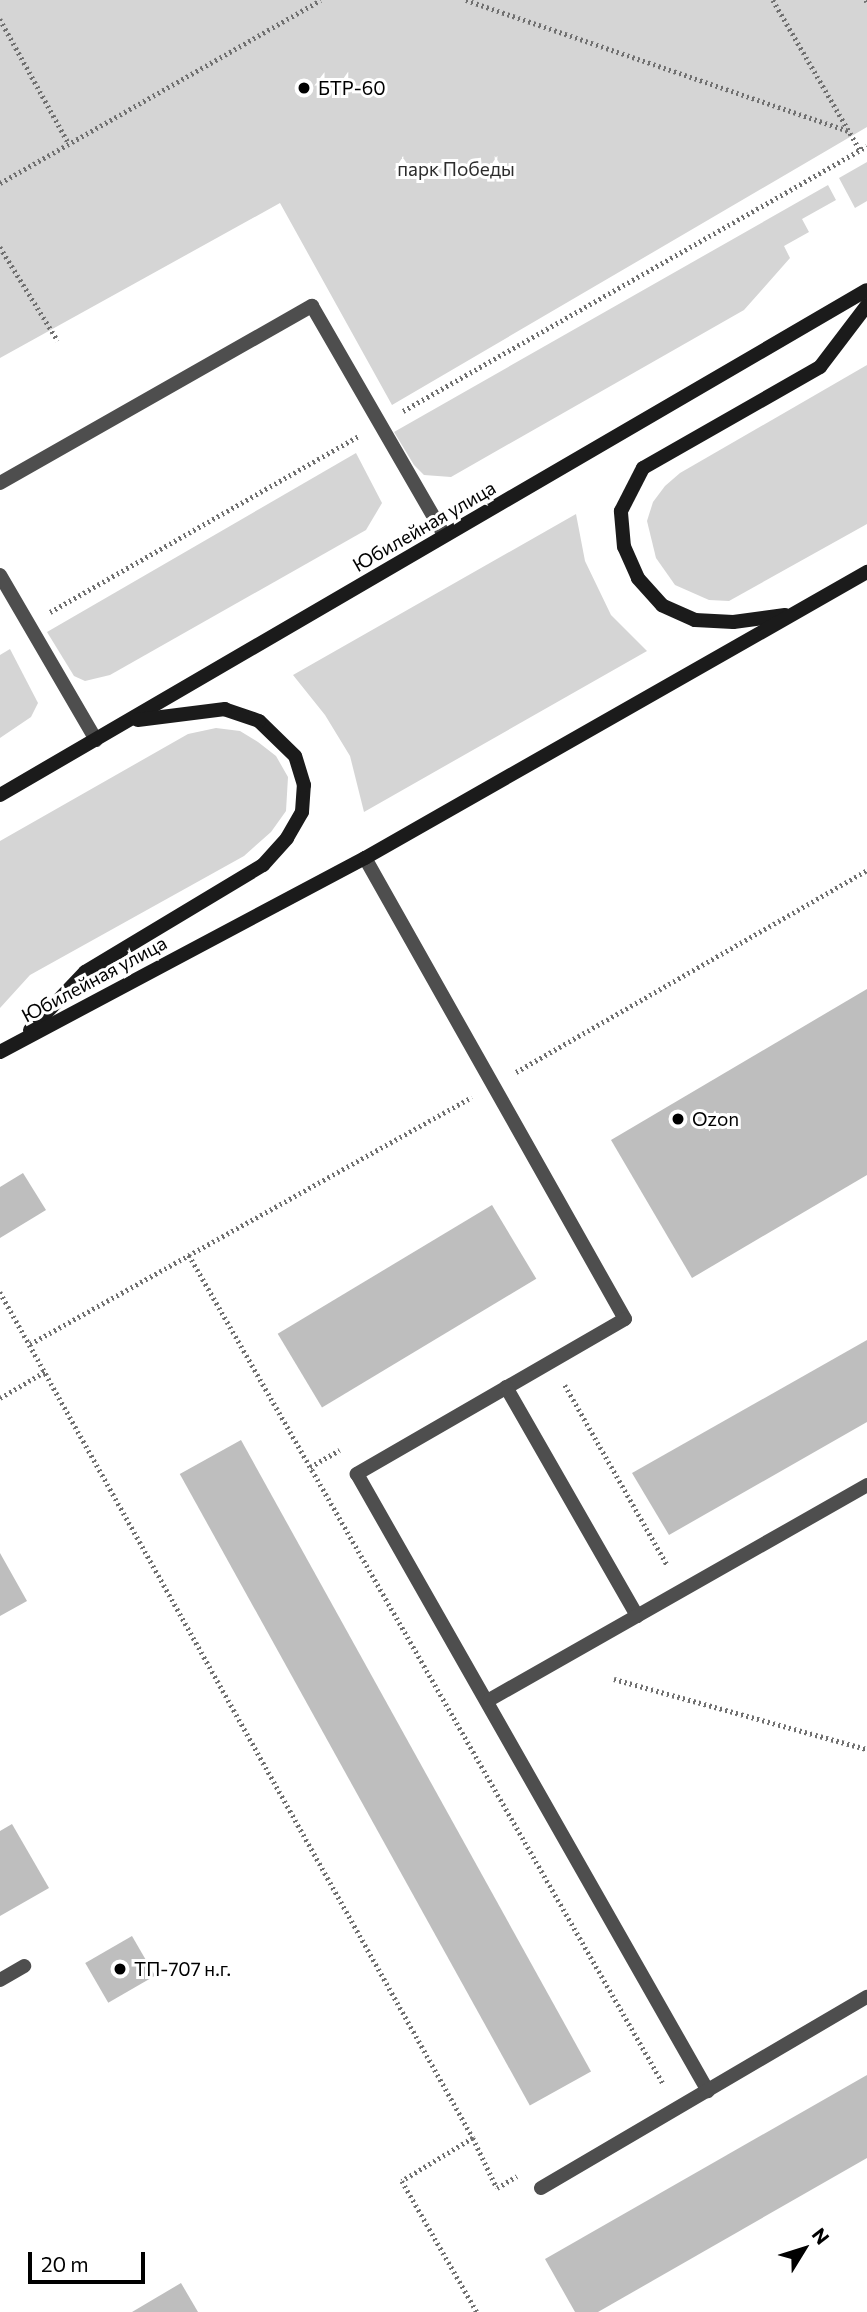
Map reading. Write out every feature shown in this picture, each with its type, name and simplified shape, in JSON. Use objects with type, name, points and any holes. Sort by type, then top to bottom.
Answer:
[{"type":"main road","name":"Юбилейная улица","points":[[0,795],[867,290]]},
{"type":"main road","points":[[791,614],[733,622],[695,620],[662,605],[638,578],[624,547],[621,511],[643,468],[820,368],[867,305]]},
{"type":"main road","name":"Юбилейная улица","points":[[0,1052],[365,858],[867,572]]},
{"type":"main road","points":[[22,1038],[85,972],[263,865],[287,838],[302,811],[304,785],[295,756],[259,721],[225,709],[132,720]]},
{"type":"lane","points":[[0,483],[312,306],[444,536]]},
{"type":"lane","points":[[0,575],[96,740]]},
{"type":"lane","points":[[365,858],[625,1319],[357,1474],[489,1700],[708,2091]]},
{"type":"lane","points":[[506,1387],[637,1616]]},
{"type":"lane","points":[[489,1700],[867,1485]]},
{"type":"lane","points":[[0,1980],[24,1966]]},
{"type":"lane","points":[[541,2188],[867,1997]]},
{"type":"path","points":[[0,183],[321,0]]},
{"type":"path","points":[[466,0],[848,131]]},
{"type":"path","points":[[773,0],[859,150]]},
{"type":"path","points":[[0,19],[69,144]]},
{"type":"path","points":[[28,625],[867,146]]},
{"type":"path","points":[[0,247],[58,341]]},
{"type":"path","points":[[494,1084],[867,870]]},
{"type":"path","points":[[30,1344],[477,1094],[483,1106]]},
{"type":"path","points":[[189,1255],[666,2084],[654,2091]]},
{"type":"path","points":[[0,1292],[473,2138],[497,2188],[520,2174]]},
{"type":"path","points":[[551,1361],[671,1572]]},
{"type":"path","points":[[0,1398],[46,1371]]},
{"type":"path","points":[[310,1467],[346,1447]]},
{"type":"path","points":[[614,1679],[867,1749]]},
{"type":"path","points":[[473,2138],[402,2181],[477,2312]]},
{"type":"green space","name":"парк Победы","points":[[0,0],[867,0],[867,127],[392,405],[280,203],[0,358]]},
{"type":"green space","points":[[867,162],[867,201],[855,208],[839,178]]},
{"type":"green space","points":[[828,185],[836,200],[802,219],[809,232],[784,246],[790,258],[744,310],[451,477],[424,475],[414,465],[394,432]]},
{"type":"green space","points":[[867,365],[867,524],[729,601],[709,600],[675,585],[656,558],[647,521],[653,502],[665,486],[680,473]]},
{"type":"green space","points":[[356,453],[382,503],[366,530],[110,675],[85,681],[74,676],[47,632]]},
{"type":"green space","points":[[576,514],[585,561],[611,615],[647,651],[364,812],[350,756],[325,715],[293,675]]},
{"type":"green space","points":[[10,649],[38,703],[31,717],[0,738],[0,655]]},
{"type":"green space","points":[[216,728],[240,731],[258,742],[276,756],[288,777],[286,811],[271,832],[244,856],[30,975],[0,1008],[0,841],[188,734]]},
{"type":"building","points":[[867,989],[867,1175],[692,1278],[611,1140]]},
{"type":"building","points":[[23,1173],[46,1210],[0,1238],[0,1187]]},
{"type":"building","points":[[492,1205],[536,1279],[322,1407],[278,1334]]},
{"type":"building","points":[[867,1340],[867,1422],[669,1535],[632,1473]]},
{"type":"building","points":[[241,1440],[591,2071],[530,2105],[180,1474]]},
{"type":"building","points":[[0,1553],[27,1601],[0,1616]]},
{"type":"building","points":[[12,1824],[49,1888],[0,1916],[0,1831]]},
{"type":"building","name":"ТП-707 н.г.","points":[[132,1936],[155,1976],[108,2003],[85,1963]]},
{"type":"building","points":[[867,2075],[867,2158],[598,2312],[575,2312],[545,2259]]},
{"type":"building","points":[[181,2283],[198,2312],[132,2312]]},
{"type":"place","name":"БТР-60","points":[[304,88]]},
{"type":"place","name":"Ozon","points":[[678,1119]]},
{"type":"place","name":"ТП-707 н.г.","points":[[120,1969]]}]
